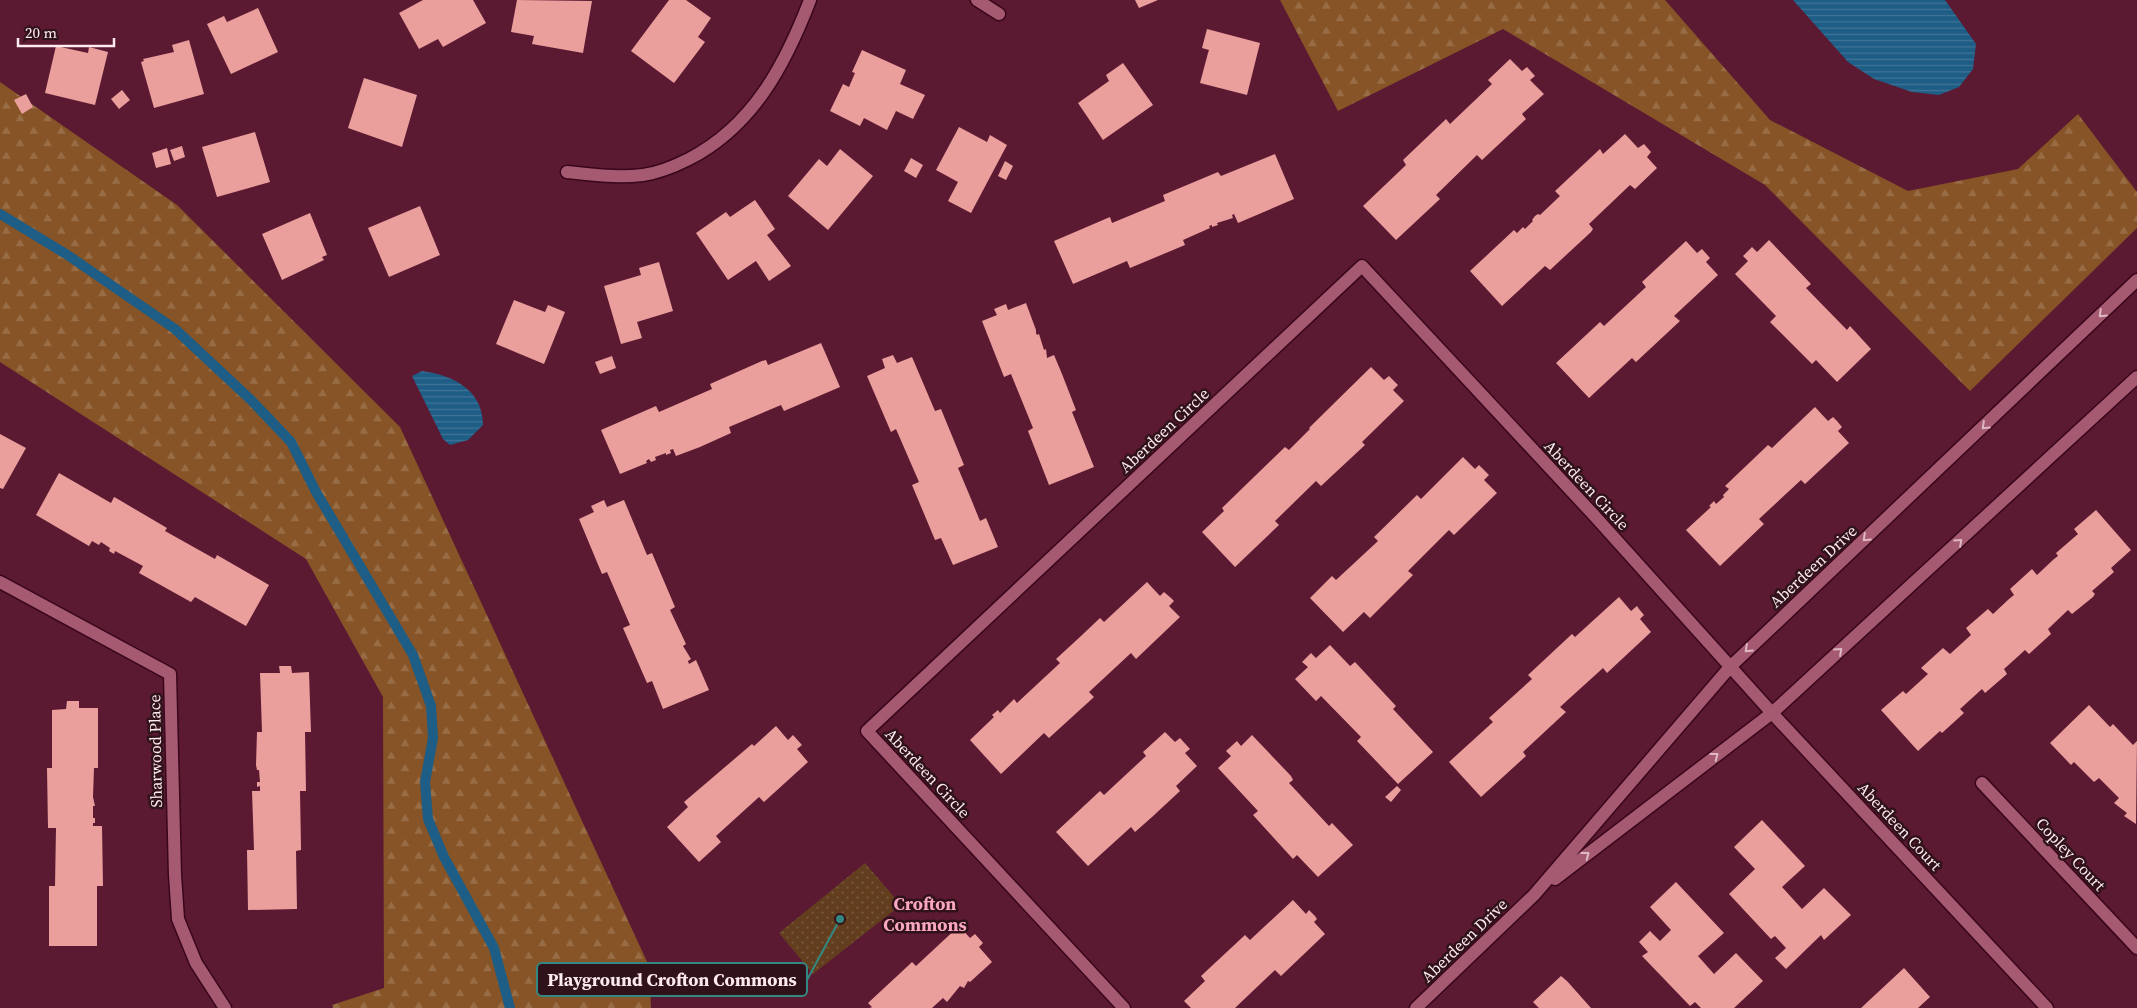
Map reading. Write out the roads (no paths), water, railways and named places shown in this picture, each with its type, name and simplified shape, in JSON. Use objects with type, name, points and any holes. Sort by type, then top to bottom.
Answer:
[{"type":"street","points":[[567,172],[614,177],[645,175],[675,166],[709,148],[741,123],[764,92],[790,48],[810,0]]},
{"type":"street","points":[[977,0],[998,14]]},
{"type":"street","name":"Aberdeen Circle","points":[[1124,1008],[867,731],[1362,266],[1584,505],[1730,667]]},
{"type":"street","name":"Aberdeen Drive","points":[[1416,1008],[1534,896],[1730,667],[2137,280]]},
{"type":"street","name":"Aberdeen Drive","points":[[1534,896],[1772,713],[2137,377]]},
{"type":"street","name":"Sharwood Place","points":[[0,582],[170,674],[175,875],[178,918],[196,963],[225,1008]]},
{"type":"street","name":"Aberdeen Court","points":[[1730,667],[2047,1008]]},
{"type":"street","name":"Copley Court","points":[[1982,784],[2137,948]]},
{"type":"water","points":[[1793,0],[1945,0],[1976,44],[1973,69],[1959,87],[1939,95],[1912,92],[1874,79],[1848,62]]},
{"type":"water","points":[[422,371],[445,376],[455,381],[464,386],[478,402],[482,413],[483,425],[468,440],[450,445],[443,439],[412,376]]},
{"type":"waterway","points":[[0,214],[66,254],[175,329],[251,400],[291,442],[316,492],[413,655],[431,706],[433,738],[425,782],[428,819],[444,857],[494,948],[510,1008]]},
{"type":"place","name":"Playground Crofton Commons","points":[[840,919]]},
{"type":"district","name":"Crofton Commons","points":[[925,913]]}]
